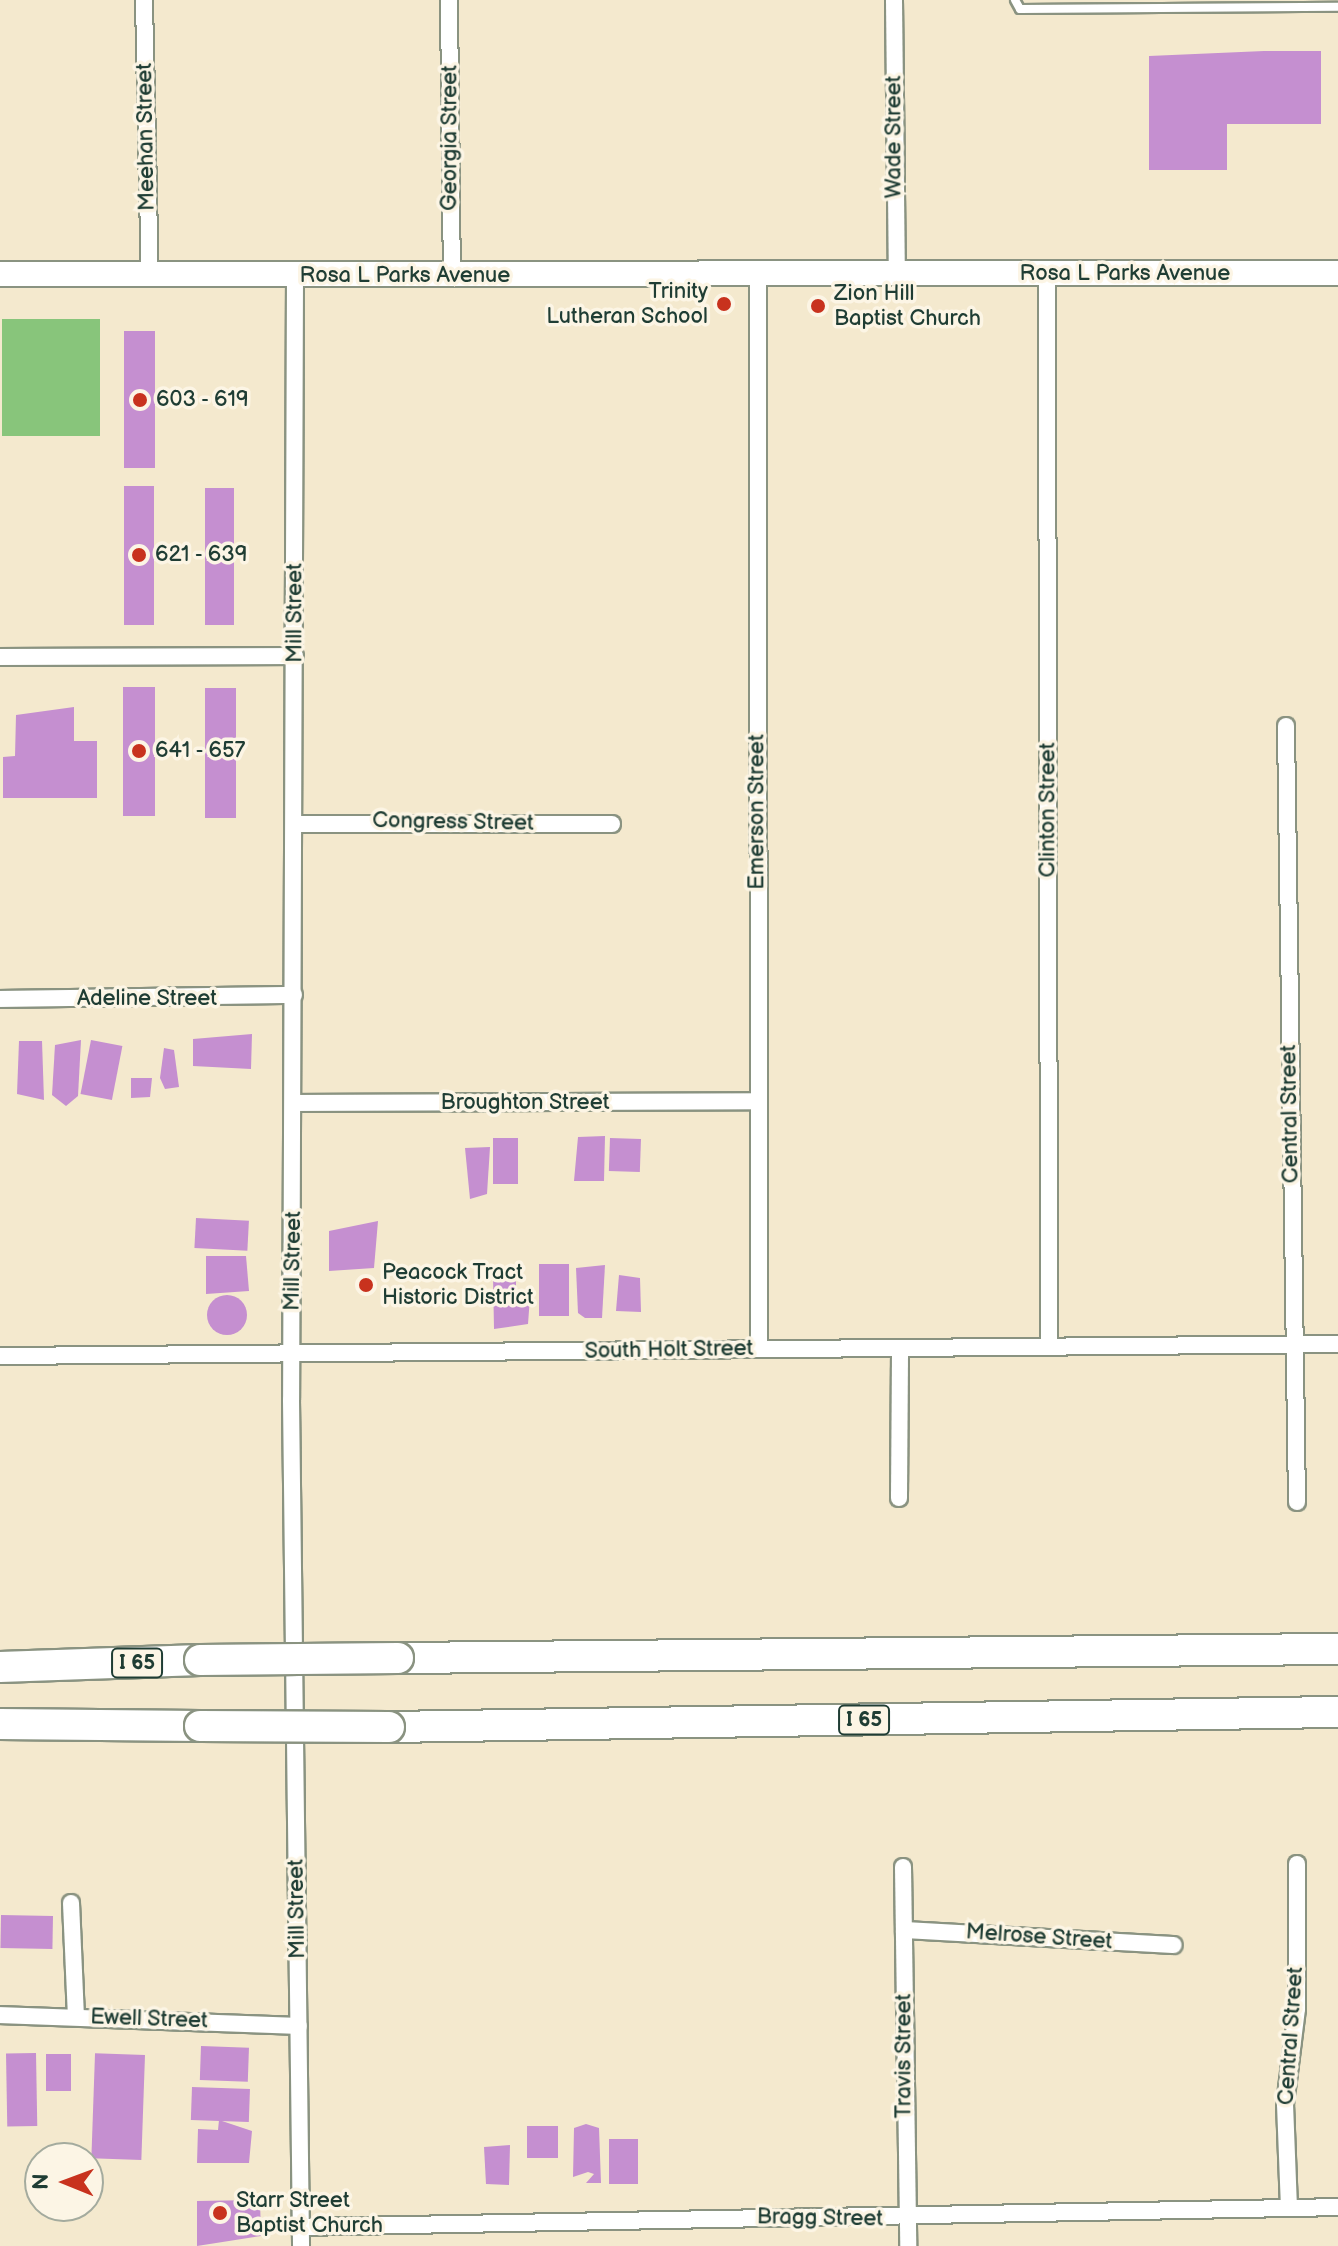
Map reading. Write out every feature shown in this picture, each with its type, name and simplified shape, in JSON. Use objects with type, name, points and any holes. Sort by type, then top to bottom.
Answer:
[{"type":"highway","name":"I 65","points":[[0,1667],[200,1660],[1338,1649]]},
{"type":"highway","points":[[0,1652],[74,1666]]},
{"type":"highway","name":"I 65","points":[[0,1724],[389,1727],[1338,1712]]},
{"type":"highway","points":[[0,1740],[88,1725]]},
{"type":"street","name":"Meehan Street","points":[[144,0],[150,275]]},
{"type":"street","name":"Georgia Street","points":[[449,0],[452,275]]},
{"type":"street","name":"Wade Street","points":[[894,0],[897,274]]},
{"type":"street","name":"Rosa L Parks Avenue","points":[[0,274],[295,277],[1338,273]]},
{"type":"street","name":"Clinton Street","points":[[1047,274],[1049,1346]]},
{"type":"street","name":"Emerson Street","points":[[758,275],[756,1101],[759,1349]]},
{"type":"street","name":"Mill Street","points":[[295,277],[292,1355],[301,2246]]},
{"type":"street","points":[[0,657],[295,656]]},
{"type":"street","name":"Central Street","points":[[1286,726],[1297,1502]]},
{"type":"street","name":"Congress Street","points":[[294,824],[612,824]]},
{"type":"street","name":"Adeline Street","points":[[0,999],[294,995]]},
{"type":"street","name":"Broughton Street","points":[[295,1103],[756,1101]]},
{"type":"street","name":"South Holt Street","points":[[0,1356],[1338,1344]]},
{"type":"street","points":[[899,1498],[900,1348]]},
{"type":"street","name":"Central Street","points":[[1289,2208],[1285,2104],[1297,2009],[1297,1864]]},
{"type":"street","name":"Travis Street","points":[[903,1867],[908,2246]]},
{"type":"street","points":[[71,1903],[76,2017]]},
{"type":"street","name":"Melrose Street","points":[[904,1930],[1174,1945]]},
{"type":"street","name":"Ewell Street","points":[[0,2015],[299,2026]]},
{"type":"street","name":"Bragg Street","points":[[301,2227],[908,2220],[1338,2207]]},
{"type":"lane","points":[[1015,0],[1020,9],[1338,7]]},
{"type":"green space","points":[[2,319],[100,319],[100,436],[2,436]]},
{"type":"building","points":[[1321,51],[1321,124],[1227,124],[1227,170],[1149,170],[1149,56]]},
{"type":"building","name":"603 - 619","points":[[124,331],[155,331],[155,468],[124,468]]},
{"type":"building","name":"621 - 639","points":[[124,486],[154,486],[154,625],[124,625]]},
{"type":"building","points":[[205,488],[234,488],[234,625],[205,625]]},
{"type":"building","name":"641 - 657","points":[[123,687],[155,687],[155,816],[123,816]]},
{"type":"building","points":[[205,688],[236,688],[236,818],[205,818]]},
{"type":"building","points":[[74,707],[74,741],[97,741],[97,798],[3,798],[3,757],[15,756],[16,715]]},
{"type":"building","points":[[252,1034],[251,1069],[193,1066],[193,1039]]},
{"type":"building","points":[[81,1040],[78,1096],[66,1106],[52,1095],[55,1045]]},
{"type":"building","points":[[91,1040],[122,1046],[112,1100],[81,1094]]},
{"type":"building","points":[[19,1041],[42,1041],[44,1100],[17,1094]]},
{"type":"building","points":[[164,1048],[174,1050],[179,1087],[165,1089],[160,1078]]},
{"type":"building","points":[[131,1078],[152,1078],[150,1097],[131,1098]]},
{"type":"building","points":[[605,1136],[604,1181],[574,1181],[578,1137]]},
{"type":"building","points":[[493,1138],[518,1138],[518,1184],[493,1184]]},
{"type":"building","points":[[610,1138],[641,1139],[640,1172],[609,1171]]},
{"type":"building","points":[[490,1147],[487,1194],[470,1199],[465,1148]]},
{"type":"building","points":[[196,1218],[249,1221],[247,1251],[194,1248]]},
{"type":"building","points":[[378,1221],[374,1268],[329,1271],[329,1231]]},
{"type":"building","points":[[206,1256],[246,1256],[249,1291],[206,1294]]},
{"type":"building","points":[[539,1264],[569,1264],[569,1316],[539,1316]]},
{"type":"building","points":[[605,1265],[602,1318],[585,1318],[578,1313],[576,1268]]},
{"type":"building","points":[[619,1275],[640,1278],[641,1312],[616,1311]]},
{"type":"building","points":[[493,1276],[516,1278],[516,1297],[530,1297],[528,1324],[494,1329]]},
{"type":"building","points":[[227,1295],[241,1301],[247,1315],[241,1329],[227,1335],[213,1329],[207,1315],[213,1301]]},
{"type":"building","points":[[1,1915],[53,1916],[52,1949],[0,1948]]},
{"type":"building","points":[[201,2046],[249,2048],[248,2082],[200,2080]]},
{"type":"building","points":[[36,2053],[37,2126],[7,2127],[6,2054]]},
{"type":"building","points":[[95,2053],[145,2055],[141,2160],[104,2159],[104,2142],[92,2142]]},
{"type":"building","points":[[46,2054],[71,2054],[71,2091],[46,2091]]},
{"type":"building","points":[[192,2087],[250,2089],[249,2122],[191,2120]]},
{"type":"building","points":[[219,2120],[252,2131],[249,2163],[197,2163],[198,2129],[218,2130]]},
{"type":"building","points":[[586,2124],[599,2128],[601,2183],[586,2183],[594,2174],[588,2172],[573,2177],[574,2128]]},
{"type":"building","points":[[527,2126],[558,2126],[558,2158],[527,2158]]},
{"type":"building","points":[[609,2139],[638,2139],[638,2184],[609,2184]]},
{"type":"building","points":[[510,2145],[509,2185],[486,2184],[484,2147]]},
{"type":"building","points":[[260,2200],[261,2236],[197,2246],[197,2201]]},
{"type":"place","name":"Trinity Lutheran School","points":[[724,304]]},
{"type":"place","name":"Zion Hill Baptist Church","points":[[818,306]]},
{"type":"place","name":"603 - 619","points":[[140,400]]},
{"type":"place","name":"621 - 639","points":[[139,555]]},
{"type":"place","name":"641 - 657","points":[[139,751]]},
{"type":"place","name":"Peacock Tract Historic District","points":[[366,1285]]},
{"type":"place","name":"Starr Street Baptist Church","points":[[220,2213]]}]
